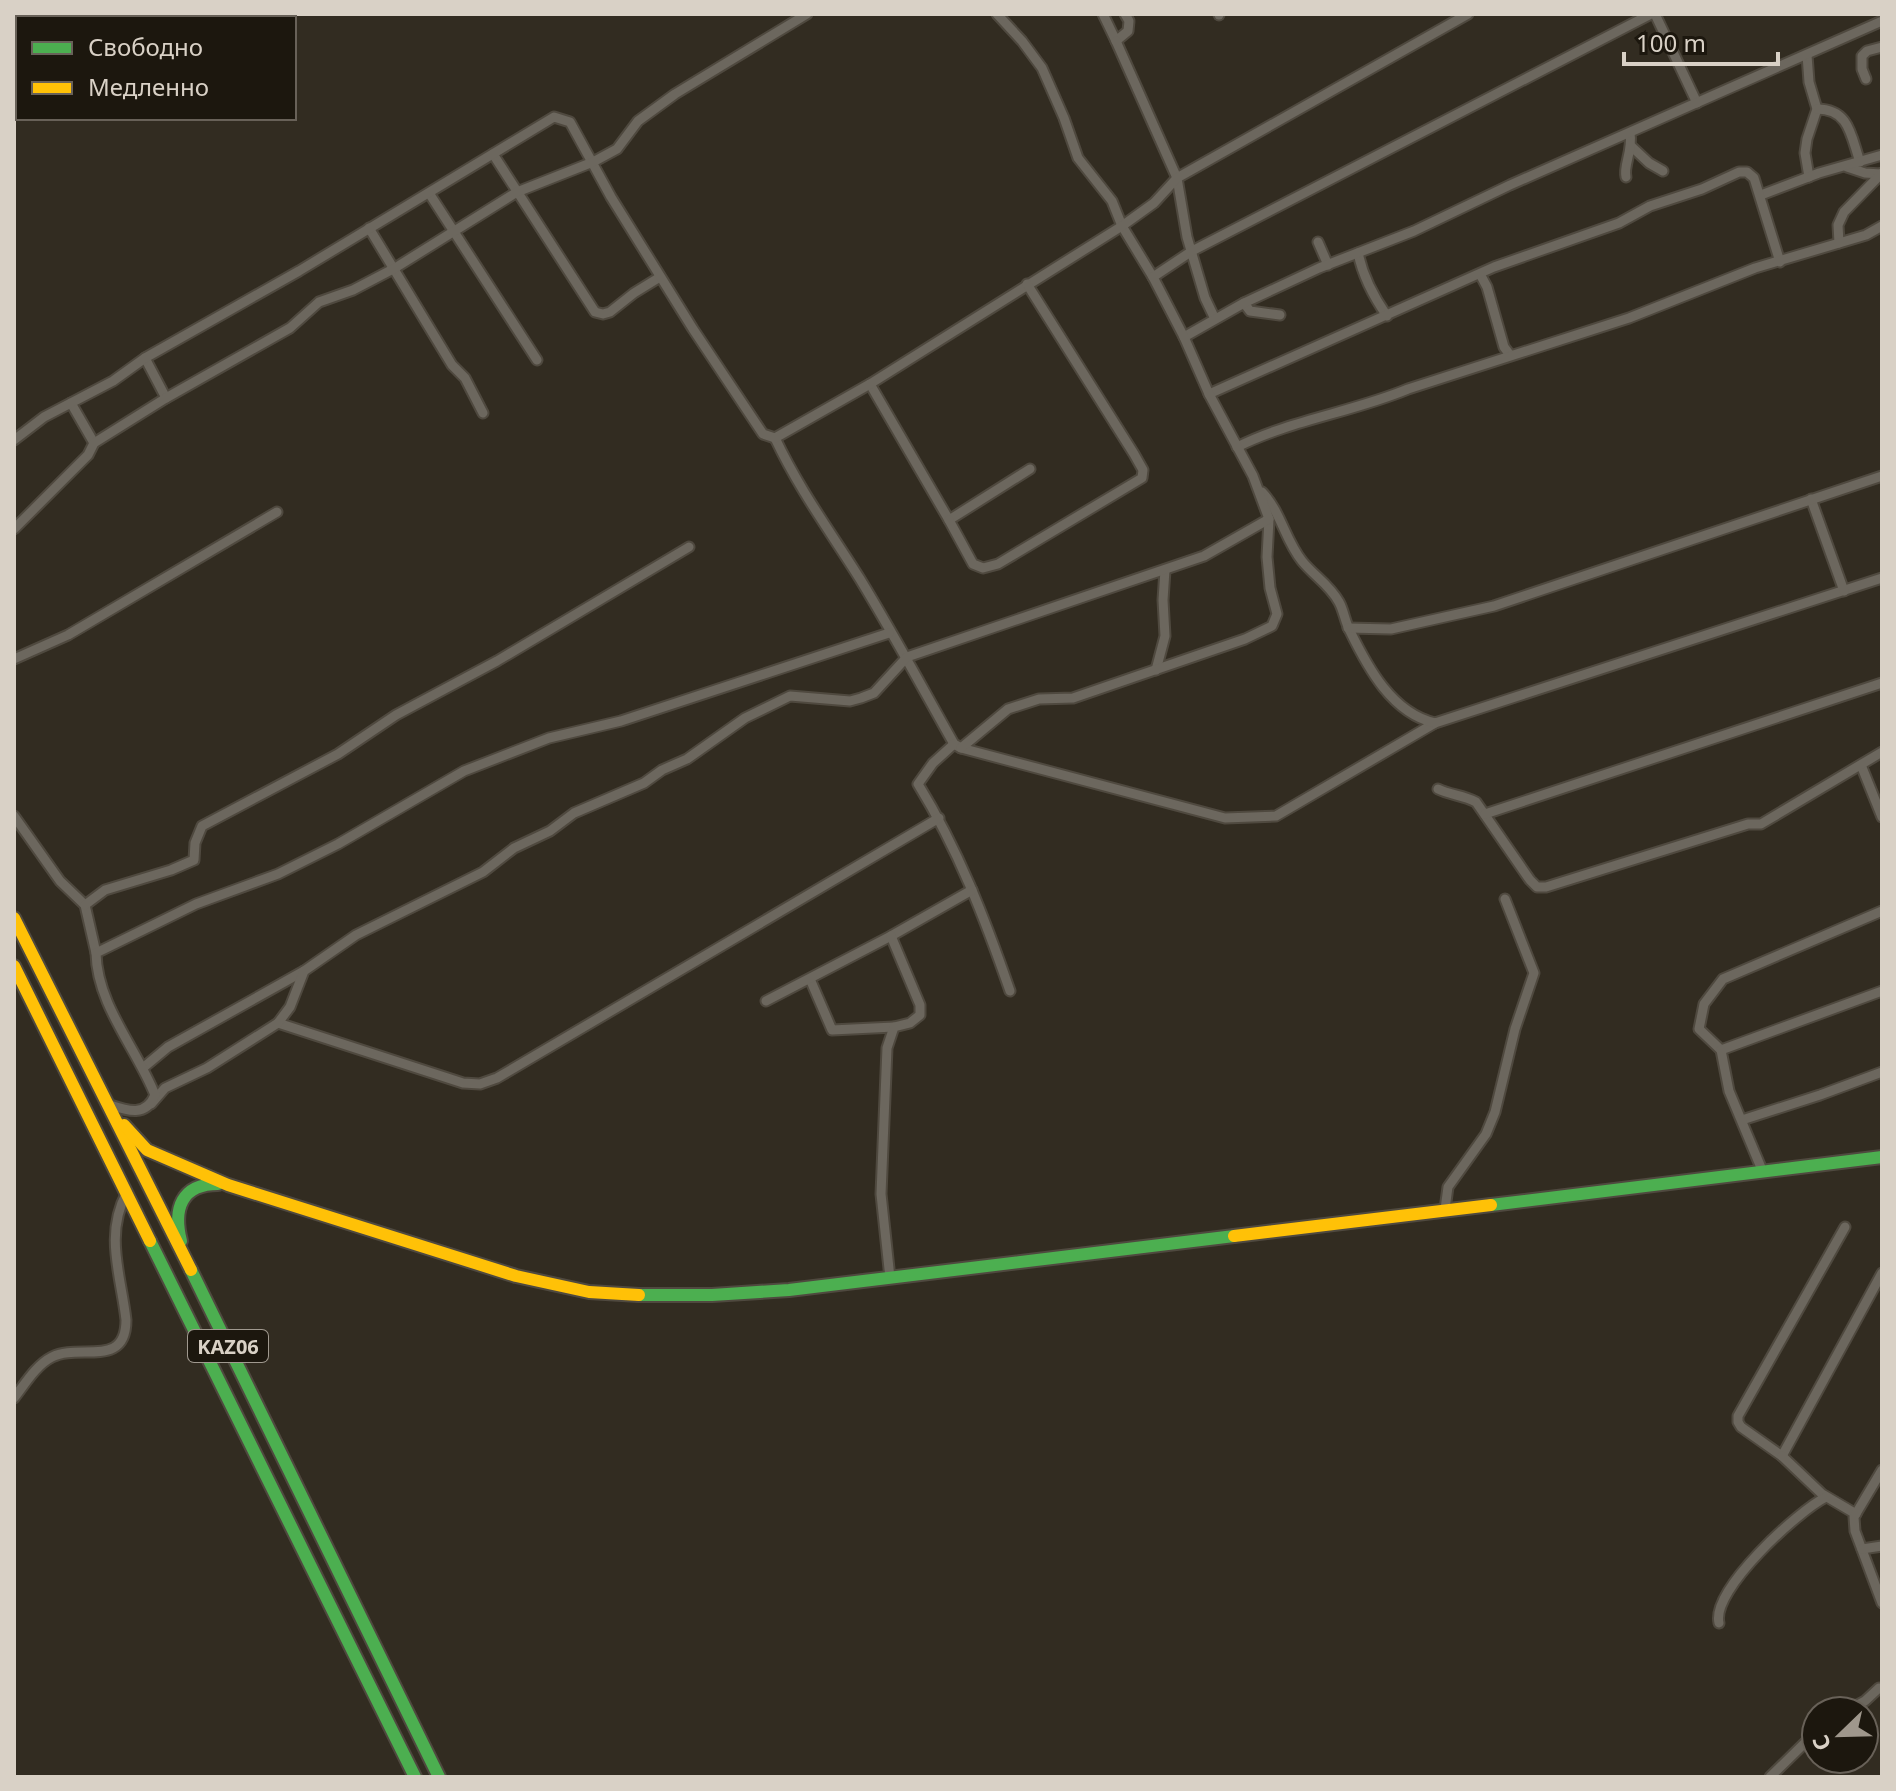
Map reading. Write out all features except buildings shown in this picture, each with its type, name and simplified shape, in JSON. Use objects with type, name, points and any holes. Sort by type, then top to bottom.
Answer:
[{"type":"main road","name":"KАZ06","points":[[14,918],[195,1278],[439,1777]]},
{"type":"main road","name":"KАZ06","points":[[14,966],[415,1777]]},
{"type":"main road","points":[[108,1104],[147,1150],[228,1185],[516,1276],[589,1292],[712,1295],[789,1290],[1882,1157]]},
{"type":"main road","points":[[195,1278],[178,1232],[180,1199],[193,1188],[209,1183],[228,1185]]},
{"type":"main road","points":[[402,1750],[422,1741]]},
{"type":"street","points":[[14,529],[88,455],[94,443],[290,328],[319,302],[353,290],[395,268],[517,192],[593,162],[617,149],[638,121],[675,94],[807,14]]},
{"type":"street","points":[[997,14],[1042,68],[1078,158],[1112,201],[1122,226],[1184,337],[1209,394],[1257,487],[1269,519],[1267,557],[1270,588],[1277,614],[1272,626],[1245,639],[1073,698],[1039,699],[1008,709],[933,763],[918,784],[939,818],[972,890],[1010,991]]},
{"type":"street","points":[[1103,14],[1177,178],[1182,220],[1205,298],[1215,319]]},
{"type":"street","points":[[1116,41],[1128,31],[1129,21],[1125,14]]},
{"type":"street","points":[[775,438],[870,384],[1122,226],[1154,203],[1177,178],[1468,14]]},
{"type":"street","points":[[1153,277],[1192,251],[1653,14],[1697,103]]},
{"type":"street","points":[[1184,337],[1244,303],[1466,208],[1510,185],[1882,21]]},
{"type":"street","points":[[1866,79],[1862,56],[1867,51],[1882,47]]},
{"type":"street","points":[[1807,55],[1809,82],[1817,109],[1805,153],[1809,177]]},
{"type":"street","points":[[1817,109],[1834,111],[1845,119],[1860,162]]},
{"type":"street","points":[[14,440],[44,417],[113,381],[145,358],[247,301],[554,117],[570,122],[660,277],[763,434],[775,438],[794,479],[861,581],[957,746],[1225,818],[1276,816],[1435,723],[1882,578]]},
{"type":"street","points":[[1626,177],[1632,147],[1630,133]]},
{"type":"street","points":[[1632,147],[1663,171]]},
{"type":"street","points":[[493,154],[545,230],[595,312],[610,312],[660,277]]},
{"type":"street","points":[[1761,195],[1882,155]]},
{"type":"street","points":[[1847,167],[1882,174]]},
{"type":"street","points":[[1209,394],[1480,274],[1619,223],[1650,206],[1702,189],[1739,172],[1747,172],[1754,178],[1780,262]]},
{"type":"street","points":[[1839,243],[1838,225],[1844,212],[1882,174]]},
{"type":"street","points":[[429,193],[537,360]]},
{"type":"street","points":[[1237,447],[1295,424],[1376,402],[1629,318],[1741,274],[1866,235],[1882,226]]},
{"type":"street","points":[[369,228],[452,365],[465,378],[483,413]]},
{"type":"street","points":[[1318,242],[1328,265]]},
{"type":"street","points":[[1358,253],[1361,270],[1372,294],[1387,316]]},
{"type":"street","points":[[1480,274],[1487,287],[1504,347],[1510,355]]},
{"type":"street","points":[[870,384],[973,564],[983,568],[998,564],[1142,478],[1143,470],[1134,454],[1027,284]]},
{"type":"street","points":[[1244,303],[1250,311],[1280,315]]},
{"type":"street","points":[[145,358],[166,398]]},
{"type":"street","points":[[71,403],[94,443]]},
{"type":"street","points":[[949,520],[1030,469]]},
{"type":"street","points":[[1348,628],[1391,629],[1494,606],[1882,476]]},
{"type":"street","points":[[1257,487],[1276,509],[1301,560],[1327,583],[1340,604],[1348,628],[1394,701],[1424,720],[1435,723]]},
{"type":"street","points":[[1811,499],[1844,591]]},
{"type":"street","points":[[14,659],[68,635],[277,512]]},
{"type":"street","points":[[144,1067],[168,1047],[304,971],[356,935],[398,917],[428,898],[483,872],[514,848],[550,831],[574,813],[644,783],[662,770],[687,759],[745,718],[790,696],[850,701],[861,698],[874,693],[907,657],[1204,556],[1269,519]]},
{"type":"street","points":[[85,905],[105,890],[194,860],[195,843],[202,826],[338,754],[396,715],[497,661],[689,547]]},
{"type":"street","points":[[1156,670],[1165,636],[1165,570]]},
{"type":"street","points":[[96,953],[196,904],[278,874],[338,844],[464,771],[549,738],[621,721],[889,633]]},
{"type":"street","points":[[1485,814],[1882,683]]},
{"type":"street","points":[[1438,789],[1476,802],[1530,880],[1537,887],[1546,887],[1748,824],[1761,824],[1882,752]]},
{"type":"street","points":[[1861,765],[1882,817]]},
{"type":"street","points":[[14,816],[60,881],[85,905],[107,1001],[127,1042],[144,1067],[155,1095],[151,1104]]},
{"type":"street","points":[[278,1023],[463,1083],[480,1084],[497,1078],[939,818]]},
{"type":"street","points":[[766,1001],[972,890]]},
{"type":"street","points":[[1445,1209],[1448,1187],[1486,1134],[1495,1112],[1515,1029],[1534,973],[1505,899]]},
{"type":"street","points":[[1762,1170],[1729,1091],[1721,1050],[1699,1029],[1704,1004],[1723,979],[1882,911]]},
{"type":"street","points":[[810,979],[832,1030],[894,1027],[910,1023],[920,1015],[920,1005],[891,936]]},
{"type":"street","points":[[108,1104],[134,1112],[143,1110],[165,1088],[207,1068],[278,1023],[290,1007],[304,971]]},
{"type":"street","points":[[1721,1050],[1882,991]]},
{"type":"street","points":[[890,1278],[881,1194],[887,1048],[894,1027]]},
{"type":"street","points":[[1742,1120],[1882,1072]]},
{"type":"street","points":[[14,1398],[42,1364],[54,1356],[105,1351],[119,1343],[126,1320],[114,1245],[119,1207],[127,1192]]},
{"type":"street","points":[[1845,1227],[1738,1416],[1738,1422],[1782,1456],[1826,1497],[1856,1514]]},
{"type":"street","points":[[1782,1456],[1882,1273]]},
{"type":"street","points":[[1882,1470],[1856,1514],[1855,1531],[1882,1603]]},
{"type":"street","points":[[1719,1623],[1717,1614],[1724,1594],[1749,1561],[1806,1510],[1826,1497]]},
{"type":"street","points":[[1862,1549],[1882,1546]]},
{"type":"street","points":[[1871,1695],[1879,1688]]},
{"type":"street","points":[[1770,1777],[1800,1748]]},
{"type":"traffic: fast","points":[[1491,1205],[1882,1157]]},
{"type":"traffic: fast","points":[[181,1241],[178,1219],[183,1200],[195,1188],[218,1184]]},
{"type":"traffic: fast","points":[[639,1295],[712,1295],[789,1290],[1234,1236]]},
{"type":"traffic: fast","points":[[150,1241],[415,1777]]},
{"type":"traffic: fast","points":[[191,1270],[439,1777]]},
{"type":"traffic: slow","points":[[14,918],[191,1270]]},
{"type":"traffic: slow","points":[[14,966],[150,1241]]},
{"type":"traffic: slow","points":[[124,1125],[147,1150],[228,1185],[516,1276],[589,1292],[639,1295]]},
{"type":"traffic: slow","points":[[1234,1236],[1491,1205]]}]
